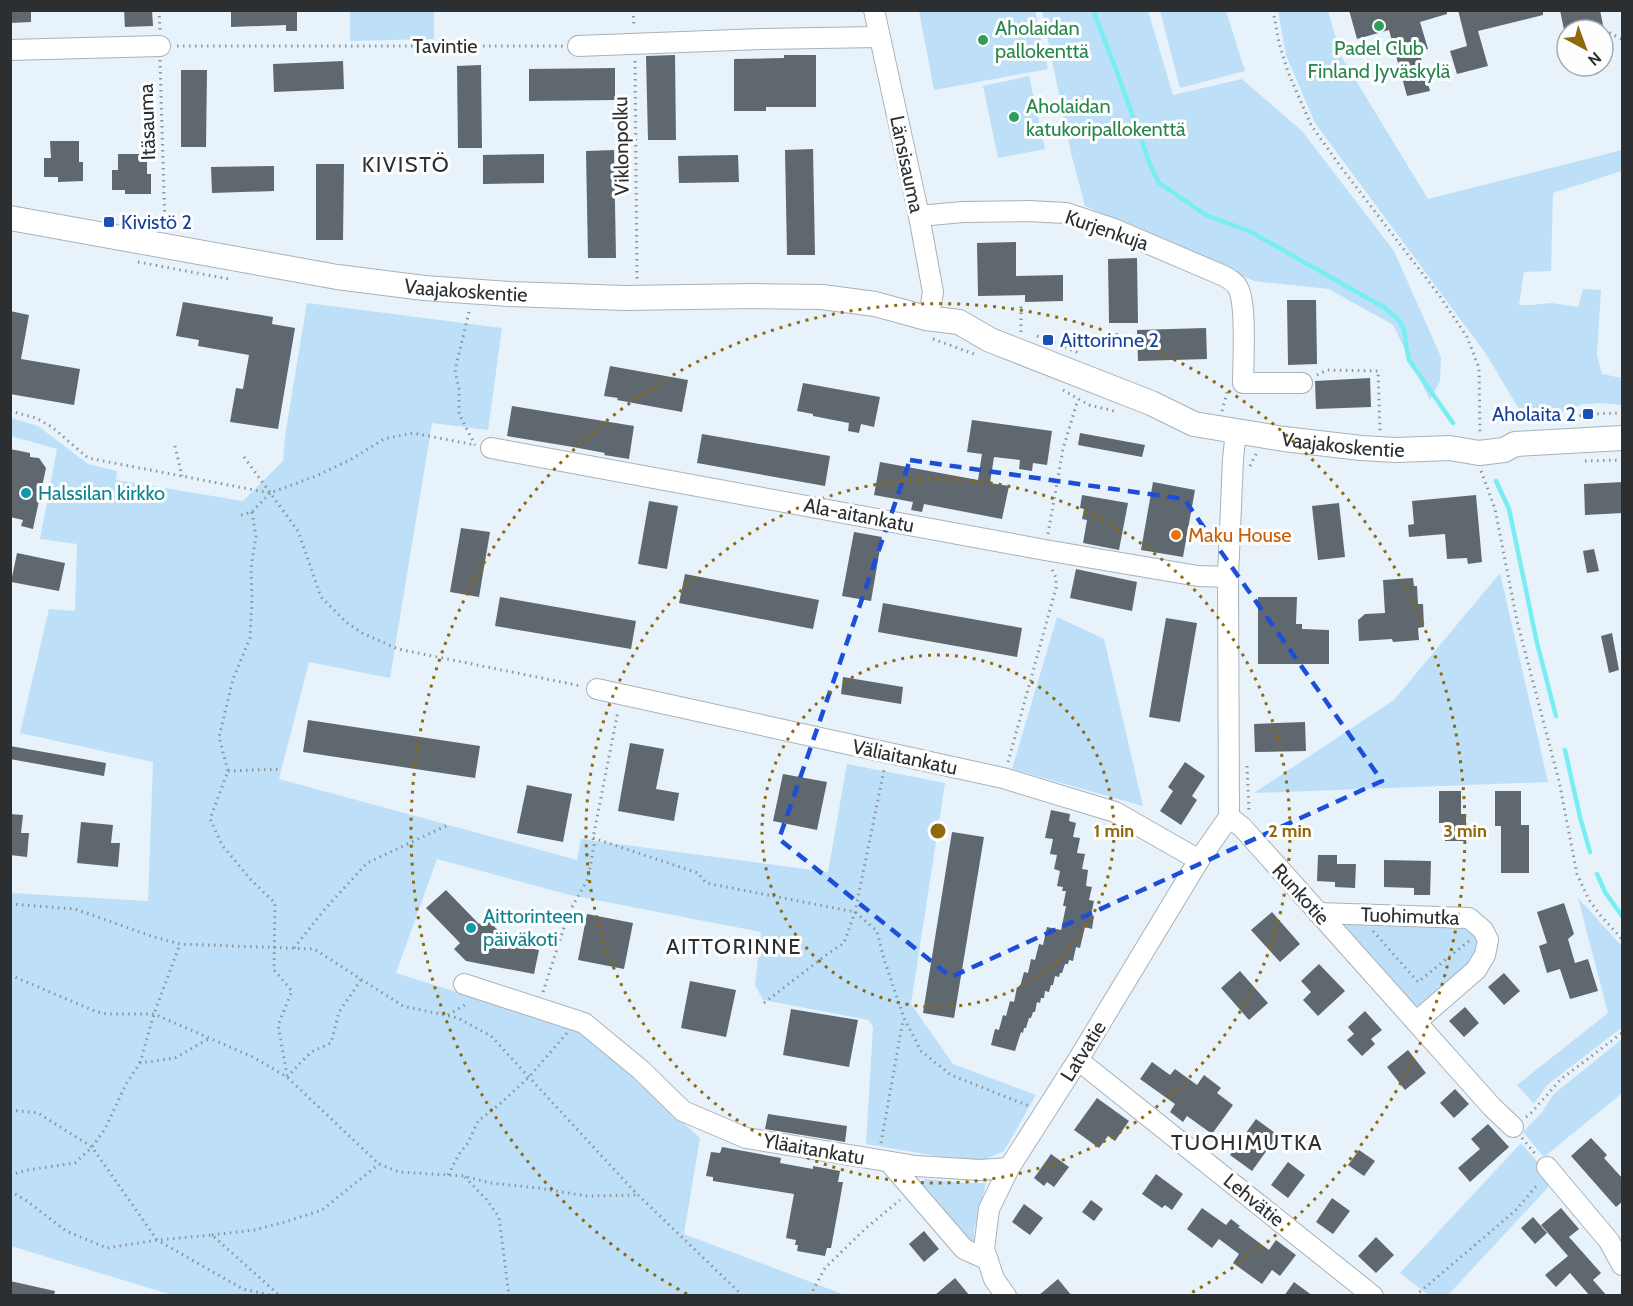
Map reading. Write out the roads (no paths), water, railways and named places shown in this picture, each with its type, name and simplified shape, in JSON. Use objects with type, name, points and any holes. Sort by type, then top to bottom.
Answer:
[{"type":"main road","name":"Vaajakoskentie","points":[[10,218],[337,277],[424,288],[625,298],[822,297],[875,304],[926,318],[954,336],[990,340],[1151,403],[1198,410],[1236,430],[1284,440],[1396,450],[1450,448],[1479,453],[1504,450],[1515,444],[1623,438]]},
{"type":"street","name":"Länsisauma","points":[[874,10],[933,292],[926,318]]},
{"type":"street","points":[[578,46],[879,37]]},
{"type":"street","points":[[10,50],[160,46]]},
{"type":"street","name":"Kurjenkuja","points":[[918,216],[963,212],[1066,213],[1114,229],[1224,276],[1238,286],[1241,298],[1243,383],[1302,383]]},
{"type":"street","points":[[1229,817],[1228,577],[1236,430]]},
{"type":"street","name":"Ala-aitankatu","points":[[483,447],[1045,550],[1198,576],[1228,577]]},
{"type":"street","name":"Väliaitankatu","points":[[597,689],[1003,778],[1115,812],[1199,860]]},
{"type":"street","name":"Latvatie","points":[[1006,1296],[994,1279],[984,1249],[989,1209],[1009,1168],[1078,1060],[1199,860],[1229,817]]},
{"type":"street","name":"Runkotie","points":[[1229,817],[1242,827],[1492,1107],[1513,1127]]},
{"type":"street","name":"Tuohimutka","points":[[1318,914],[1469,918],[1483,930],[1488,940],[1485,955],[1476,970],[1416,1022]]},
{"type":"street","name":"Yläaitankatu","points":[[464,984],[584,1023],[641,1070],[683,1111],[746,1138],[916,1166],[980,1170],[1009,1168]]},
{"type":"street","name":"Lehvätie","points":[[1078,1060],[1373,1296]]},
{"type":"street","points":[[883,1161],[913,1190],[964,1249],[988,1260]]},
{"type":"street","points":[[1548,1168],[1609,1241],[1623,1265]]},
{"type":"waterway","points":[[1093,10],[1159,183],[1206,215],[1251,232],[1385,308],[1399,320],[1404,329],[1409,360],[1453,423]]},
{"type":"waterway","points":[[1496,481],[1509,509],[1537,643],[1556,716]]},
{"type":"waterway","points":[[1565,750],[1590,852]]},
{"type":"waterway","points":[[1597,874],[1605,892],[1622,916]]},
{"type":"place","name":"Padel Club Finland Jyväskylä","points":[[1379,26]]},
{"type":"place","name":"Aholaidan pallokenttä","points":[[983,40]]},
{"type":"place","name":"Aholaidan katukoripallokenttä","points":[[1014,117]]},
{"type":"place","name":"Kivistö 2","points":[[109,222]]},
{"type":"place","name":"Aittorinne 2","points":[[1048,340]]},
{"type":"place","name":"Aholaita 2","points":[[1588,414]]},
{"type":"place","name":"Halssilan kirkko","points":[[26,493]]},
{"type":"place","name":"Maku House","points":[[1176,535]]},
{"type":"place","name":"Aittorinteen päiväkoti","points":[[471,928]]},
{"type":"district","name":"KIVISTÖ","points":[[406,164]]},
{"type":"district","name":"AITTORINNE","points":[[734,946]]},
{"type":"district","name":"TUOHIMUTKA","points":[[1247,1142]]}]
